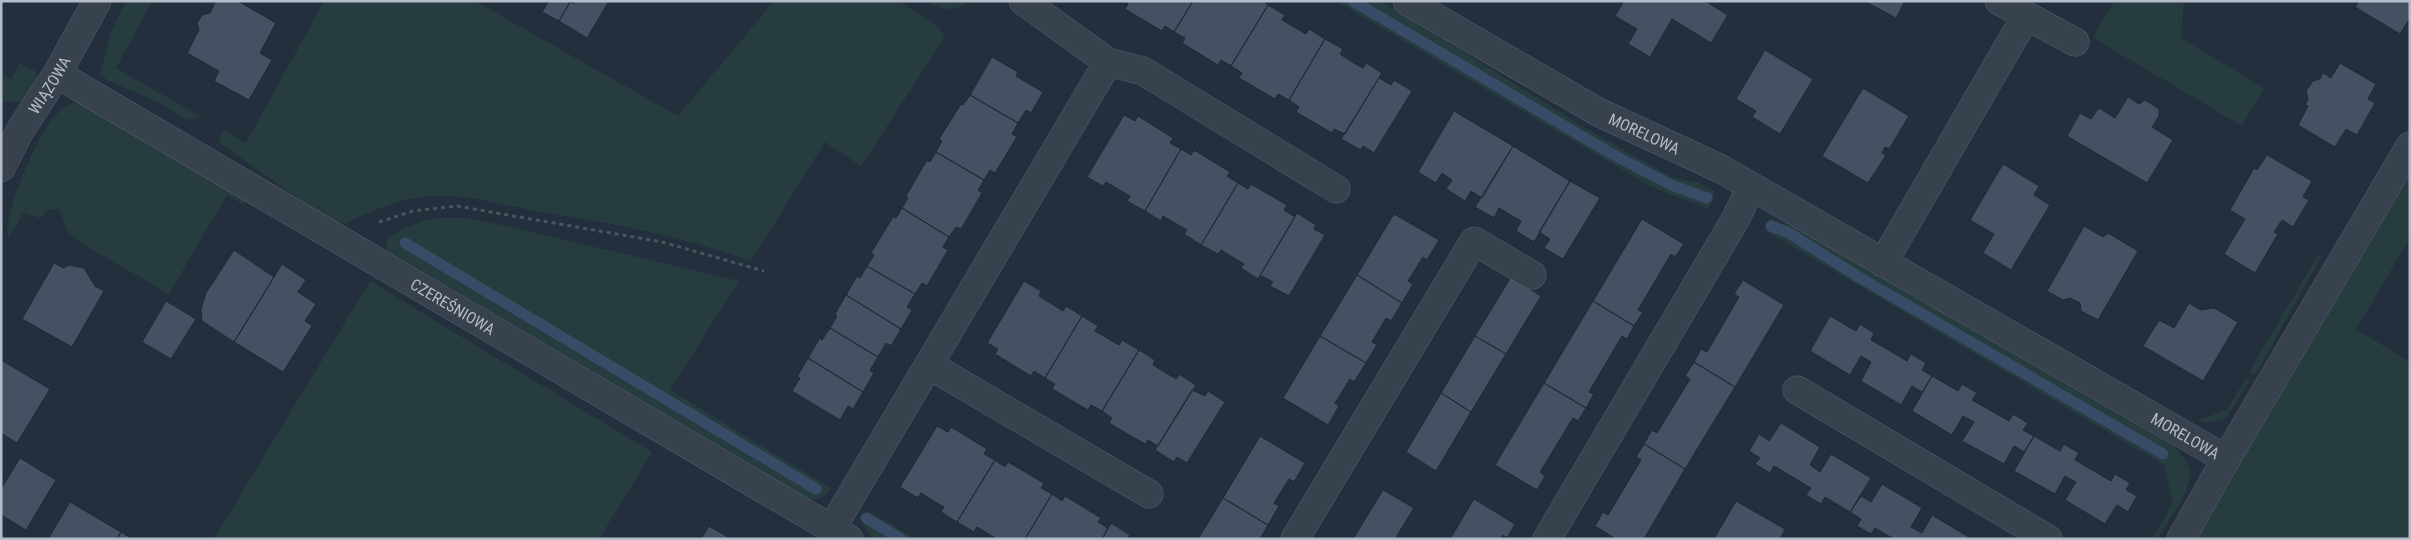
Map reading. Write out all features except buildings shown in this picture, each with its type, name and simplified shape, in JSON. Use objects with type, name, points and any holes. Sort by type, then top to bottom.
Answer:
[{"type":"street","name":"WIĄZOWA","points":[[1,168],[11,124],[57,74],[97,1]]},
{"type":"street","points":[[1023,1],[1108,62],[1143,71],[1336,189]]},
{"type":"street","name":"MORELOWA","points":[[1407,1],[1598,112],[1721,169],[2226,459],[2410,146]]},
{"type":"street","points":[[1999,1],[2075,42]]},
{"type":"street","points":[[1883,263],[2026,16]]},
{"type":"street","points":[[840,534],[928,365],[1108,62]]},
{"type":"street","name":"CZEREŚNIOWA","points":[[57,74],[840,534]]},
{"type":"street","points":[[1547,539],[1716,253],[1751,187]]},
{"type":"street","points":[[1295,539],[1474,241],[1532,275]]},
{"type":"street","points":[[928,365],[1149,494]]},
{"type":"street","points":[[1797,390],[2048,539]]},
{"type":"street","points":[[2181,539],[2226,459]]},
{"type":"path","points":[[344,243],[374,224],[414,211],[457,206],[662,242],[764,271]]},
{"type":"green space","points":[[125,1],[152,1],[116,68],[202,117],[188,120],[158,102],[107,80],[100,73],[111,33]]},
{"type":"green space","points":[[324,1],[475,1],[678,116],[774,1],[899,1],[937,25],[945,37],[861,166],[825,142],[751,261],[651,232],[461,197],[431,196],[408,199],[376,210],[345,224],[331,221],[218,142],[224,130],[246,143]]},
{"type":"green space","points":[[926,1],[971,1],[960,7],[949,9],[938,7]]},
{"type":"green space","points":[[1336,1],[1381,1],[1589,130],[1673,178],[1698,182],[1715,192],[1708,209],[1650,186]]},
{"type":"green space","points":[[2114,1],[2184,1],[2181,38],[2264,88],[2242,126],[2093,38]]},
{"type":"green space","points":[[19,63],[35,71],[39,82],[26,102],[1,101],[1,74],[11,79]]},
{"type":"green space","points":[[77,101],[249,194],[243,204],[227,195],[169,294],[81,243],[68,232],[59,209],[47,210],[40,218],[23,213],[9,238],[10,214],[15,196],[38,142],[52,119],[64,108]]},
{"type":"green space","points":[[2410,174],[2410,238],[2356,329],[2410,362],[2410,539],[2195,539]]},
{"type":"green space","points":[[440,218],[468,218],[506,226],[739,281],[670,390],[831,488],[821,498],[807,500],[387,250],[387,239],[393,235],[412,225]]},
{"type":"green space","points":[[1770,218],[1796,229],[1798,225],[2173,445],[2187,464],[2190,479],[2183,497],[2157,539],[2152,539],[2173,503],[2164,465],[1766,231]]},
{"type":"green space","points":[[2318,255],[2321,257],[2255,375],[2249,372]]},
{"type":"green space","points":[[370,281],[652,452],[599,539],[214,539]]},
{"type":"green space","points":[[2246,378],[2250,381],[2226,418],[2205,423],[2198,420],[2227,410]]},
{"type":"green space","points":[[867,510],[915,539],[873,539],[862,523]]},
{"type":"waterway","points":[[1353,1],[1612,154],[1671,185],[1707,198]]},
{"type":"waterway","points":[[1771,226],[1789,233],[1857,276],[2163,454]]},
{"type":"waterway","points":[[405,243],[816,489]]},
{"type":"waterway","points":[[866,518],[901,539]]}]
